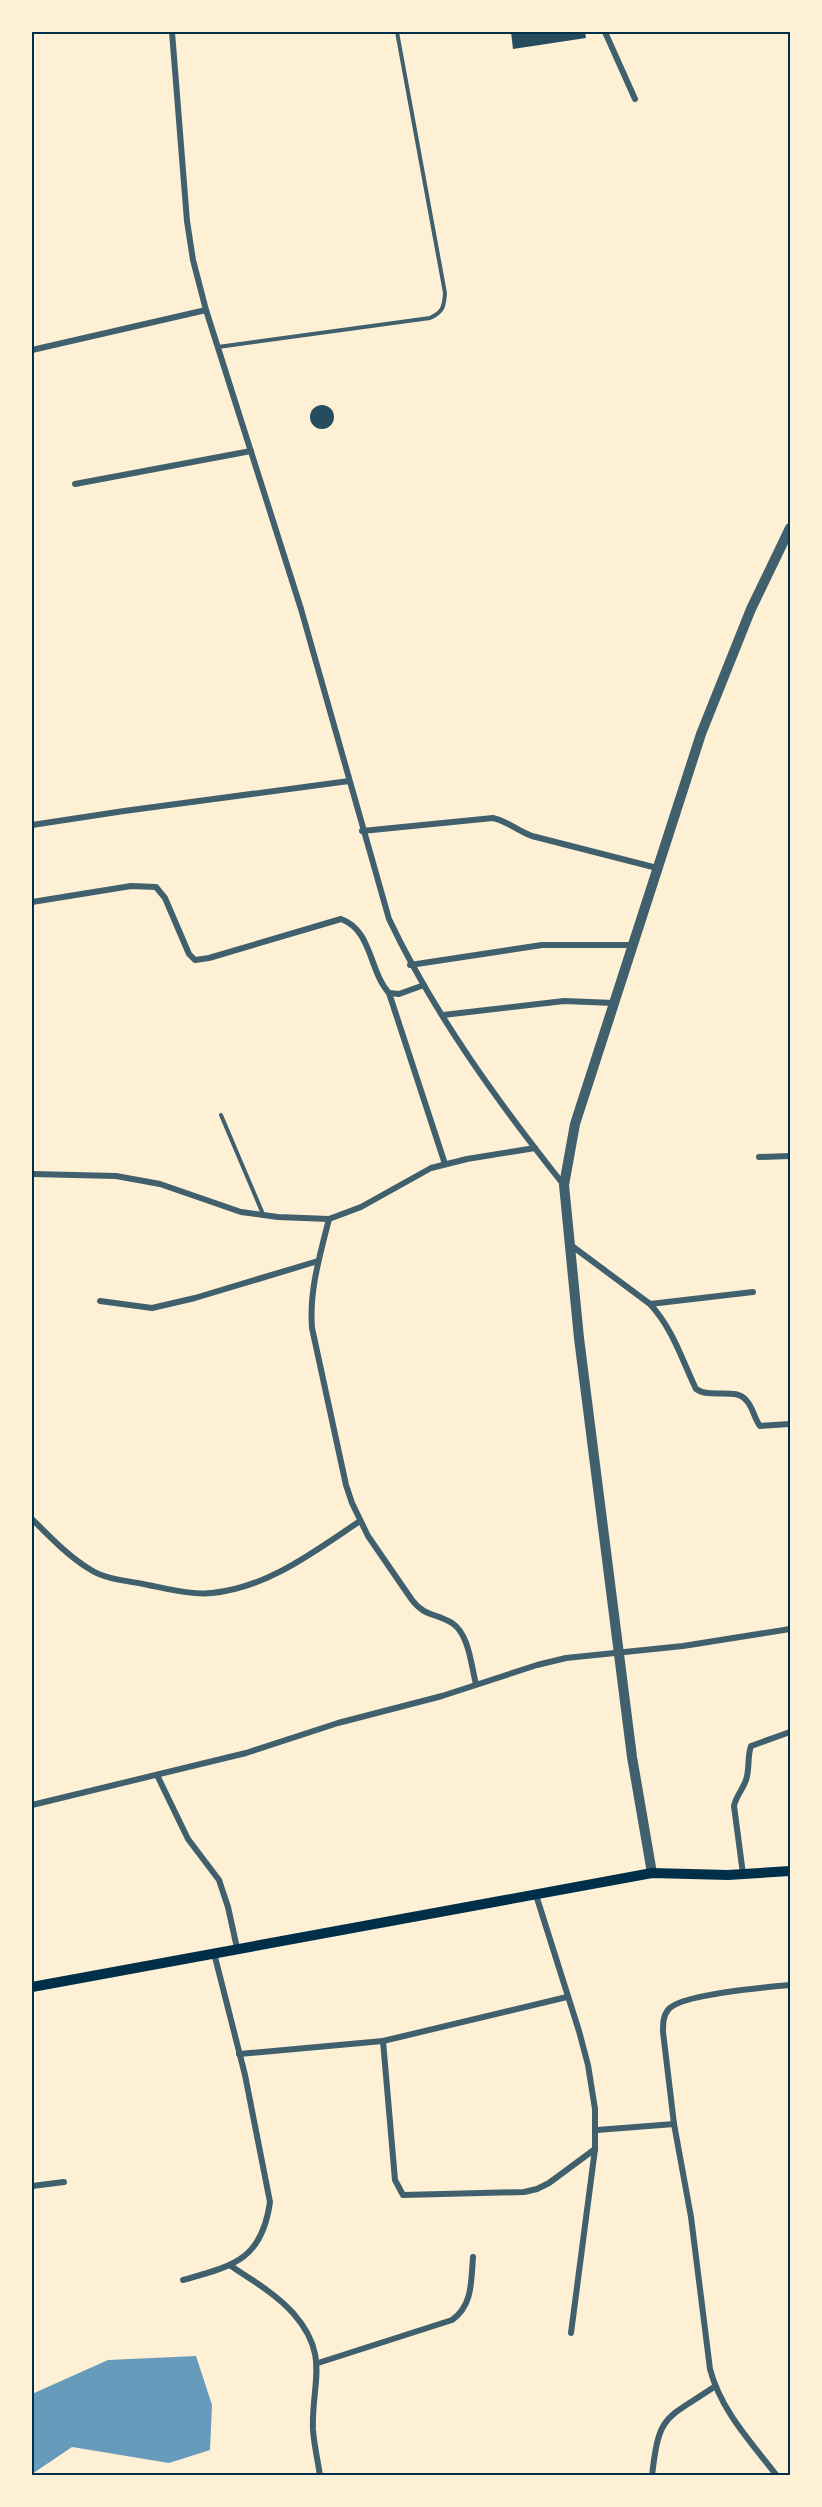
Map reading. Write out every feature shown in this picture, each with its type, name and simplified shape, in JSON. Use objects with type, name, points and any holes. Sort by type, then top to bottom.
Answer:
[{"type":"main road","points":[[32,1987],[652,1873],[743,1874],[790,1871]]},
{"type":"street","points":[[172,32],[187,221],[193,260],[206,310],[301,609],[362,831],[389,919],[411,965],[494,1093],[564,1185]]},
{"type":"street","points":[[604,32],[635,99]]},
{"type":"street","points":[[32,350],[206,310]]},
{"type":"street","points":[[75,484],[251,451]]},
{"type":"street","points":[[652,1873],[632,1757],[592,1450],[564,1185],[575,1124],[700,734],[751,609],[790,528]]},
{"type":"street","points":[[32,825],[349,781]]},
{"type":"street","points":[[362,831],[493,818],[503,820],[520,832],[532,836],[657,868]]},
{"type":"street","points":[[32,902],[131,886],[156,887],[165,898],[189,954],[195,960],[209,958],[341,919],[352,923],[361,933],[381,985],[389,993],[445,1164]]},
{"type":"street","points":[[411,965],[542,945],[633,945]]},
{"type":"street","points":[[389,993],[399,994],[424,985]]},
{"type":"street","points":[[443,1015],[564,1001],[614,1003]]},
{"type":"street","points":[[32,1174],[116,1176],[160,1184],[241,1212],[328,1219],[361,1207],[414,1177],[445,1164],[535,1148]]},
{"type":"street","points":[[759,1157],[790,1156]]},
{"type":"street","points":[[328,1219],[318,1262],[311,1310],[312,1328],[346,1485],[360,1521],[420,1610],[451,1623],[460,1630],[476,1684]]},
{"type":"street","points":[[572,1246],[651,1304],[669,1329],[696,1389],[702,1394],[739,1395],[746,1400],[760,1426],[790,1425]]},
{"type":"street","points":[[100,1301],[152,1308],[195,1298],[318,1262]]},
{"type":"street","points":[[651,1304],[753,1292]]},
{"type":"street","points":[[32,1519],[70,1555],[94,1572],[109,1578],[200,1593],[245,1587],[267,1578],[360,1521]]},
{"type":"street","points":[[32,1805],[246,1753],[338,1723],[413,1705],[537,1665],[566,1658],[683,1646],[790,1629]]},
{"type":"street","points":[[743,1874],[734,1806],[736,1796],[747,1778],[748,1753],[751,1746],[790,1732]]},
{"type":"street","points":[[157,1775],[188,1839],[219,1880],[237,1948]]},
{"type":"street","points":[[536,1895],[588,2065],[597,2130],[571,2333]]},
{"type":"street","points":[[183,2280],[231,2266],[250,2254],[257,2245],[268,2220],[270,2202],[239,2054],[214,1953]]},
{"type":"street","points":[[777,2475],[731,2416],[714,2387],[691,2217],[674,2124],[663,2032],[664,2019],[669,2008],[680,2001],[790,1985]]},
{"type":"street","points":[[239,2054],[383,2041],[567,1997]]},
{"type":"street","points":[[383,2041],[395,2180],[403,2195],[524,2192],[537,2189],[595,2149]]},
{"type":"street","points":[[597,2130],[674,2124]]},
{"type":"street","points":[[32,2186],[64,2182]]},
{"type":"street","points":[[318,2363],[452,2320],[466,2305],[473,2257]]},
{"type":"street","points":[[231,2266],[292,2312],[303,2325],[318,2363],[313,2429],[321,2475]]},
{"type":"street","points":[[652,2475],[660,2428],[668,2417],[714,2387]]},
{"type":"lane","points":[[218,347],[430,318],[440,314],[444,307],[445,293],[397,32]]},
{"type":"lane","points":[[221,1115],[263,1215]]},
{"type":"water","points":[[196,2356],[212,2405],[210,2450],[169,2463],[72,2447],[32,2474],[32,2394],[108,2360]]},
{"type":"building","points":[[511,32],[585,32],[586,38],[513,49]]},
{"type":"building","points":[[322,405],[331,408],[334,417],[331,426],[322,429],[313,426],[310,417],[313,408]]}]
